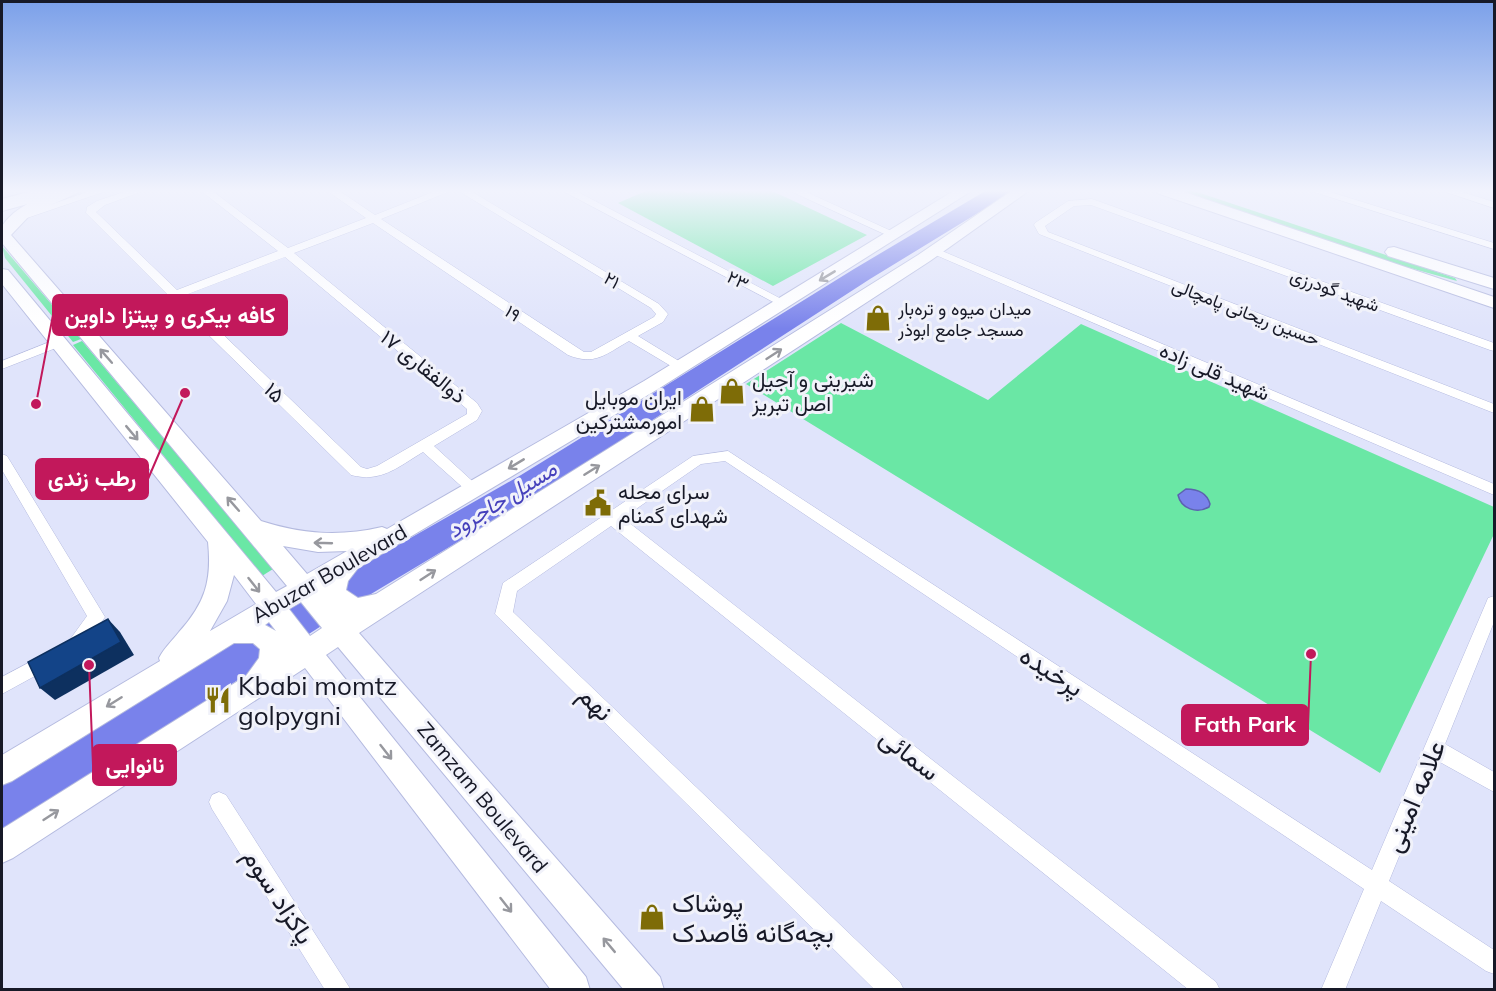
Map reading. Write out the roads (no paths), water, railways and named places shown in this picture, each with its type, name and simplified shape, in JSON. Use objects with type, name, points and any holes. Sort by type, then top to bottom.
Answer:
[{"type":"main road","name":"Zamzam Boulevard","points":[[14,236],[84,330],[251,526],[328,605],[647,990]]},
{"type":"main road","name":"Abuzar Boulevard","points":[[2,771],[227,633],[250,631],[282,633],[328,605],[336,577],[352,560],[681,366],[893,236]]},
{"type":"main road","points":[[2,847],[255,683],[272,662],[282,633],[328,605],[360,610],[388,601],[956,236]]},
{"type":"main road","points":[[1299,236],[1494,303]]},
{"type":"main road","points":[[1347,236],[1494,285]]},
{"type":"main road","points":[[1399,270],[1455,285],[1467,285],[1468,280],[1453,271]]},
{"type":"main road","points":[[3,271],[57,343],[220,540],[282,633],[573,990]]},
{"type":"main road","points":[[251,526],[280,538],[322,544],[371,539],[401,531]]},
{"type":"main road","points":[[152,678],[202,622],[216,594],[221,579],[220,540]]},
{"type":"street","name":"۱۵","points":[[115,236],[356,471],[367,474],[382,470]]},
{"type":"street","points":[[265,236],[286,252]]},
{"type":"street","points":[[84,330],[328,236]]},
{"type":"street","name":"۱۹","points":[[399,236],[572,352],[582,356],[593,356],[659,320]]},
{"type":"street","name":"۲۱","points":[[539,236],[655,306],[662,314],[659,320]]},
{"type":"street","name":"۲۳","points":[[655,236],[783,303]]},
{"type":"street","name":"حسین ریحانی پامچالی","points":[[1050,236],[1494,409]]},
{"type":"street","name":"شهید گودرزی","points":[[1187,236],[1494,347]]},
{"type":"street","points":[[1463,236],[1494,246]]},
{"type":"street","name":"شهید قلی زاده","points":[[935,251],[1494,490]]},
{"type":"street","name":"ذوالفقاری ۱۷","points":[[286,252],[472,406],[475,411],[472,417],[382,470]]},
{"type":"street","points":[[629,336],[681,366]]},
{"type":"street","points":[[2,365],[57,343]]},
{"type":"street","points":[[425,446],[474,489]]},
{"type":"street","name":"نهم","points":[[728,456],[698,459],[509,588],[504,614],[892,990]]},
{"type":"street","name":"پرخیده","points":[[728,456],[1494,963]]},
{"type":"street","points":[[2,459],[96,617],[75,646],[2,686]]},
{"type":"street","name":"سمائی","points":[[612,518],[1208,990]]},
{"type":"street","name":"علامه امینی","points":[[1333,990],[1434,748],[1487,640],[1494,603]]},
{"type":"street","points":[[1434,748],[1494,783]]},
{"type":"street","name":"پاکزاد سوم","points":[[219,802],[339,990]]},
{"type":"water","points":[[1186,489],[1204,494],[1209,500],[1209,507],[1195,510],[1182,504],[1178,495]]},
{"type":"waterway","name":"مسیل جاجرود","points":[[2,808],[354,587],[532,483],[925,236]]},
{"type":"place","name":"میدان میوه و تره‌بار مسجد جامع ابوذر","points":[[878,318]]},
{"type":"place","name":"شیرینی و آجیل اصل تبریز","points":[[732,391]]},
{"type":"place","name":"رطب زندی","points":[[185,393]]},
{"type":"place","name":"کافه بیکری و پیتزا داوین","points":[[36,404]]},
{"type":"place","name":"ایران موبایل امورمشترکین","points":[[702,409]]},
{"type":"place","name":"سرای محله شهدای گمنام","points":[[598,503]]},
{"type":"place","name":"Fath Park","points":[[1311,654]]},
{"type":"place","name":"نانوایی","points":[[89,665]]},
{"type":"place","name":"Kbabi momtz golpygni","points":[[218,700]]},
{"type":"place","name":"پوشاک بچه‌گانه قاصدک","points":[[652,917]]}]
